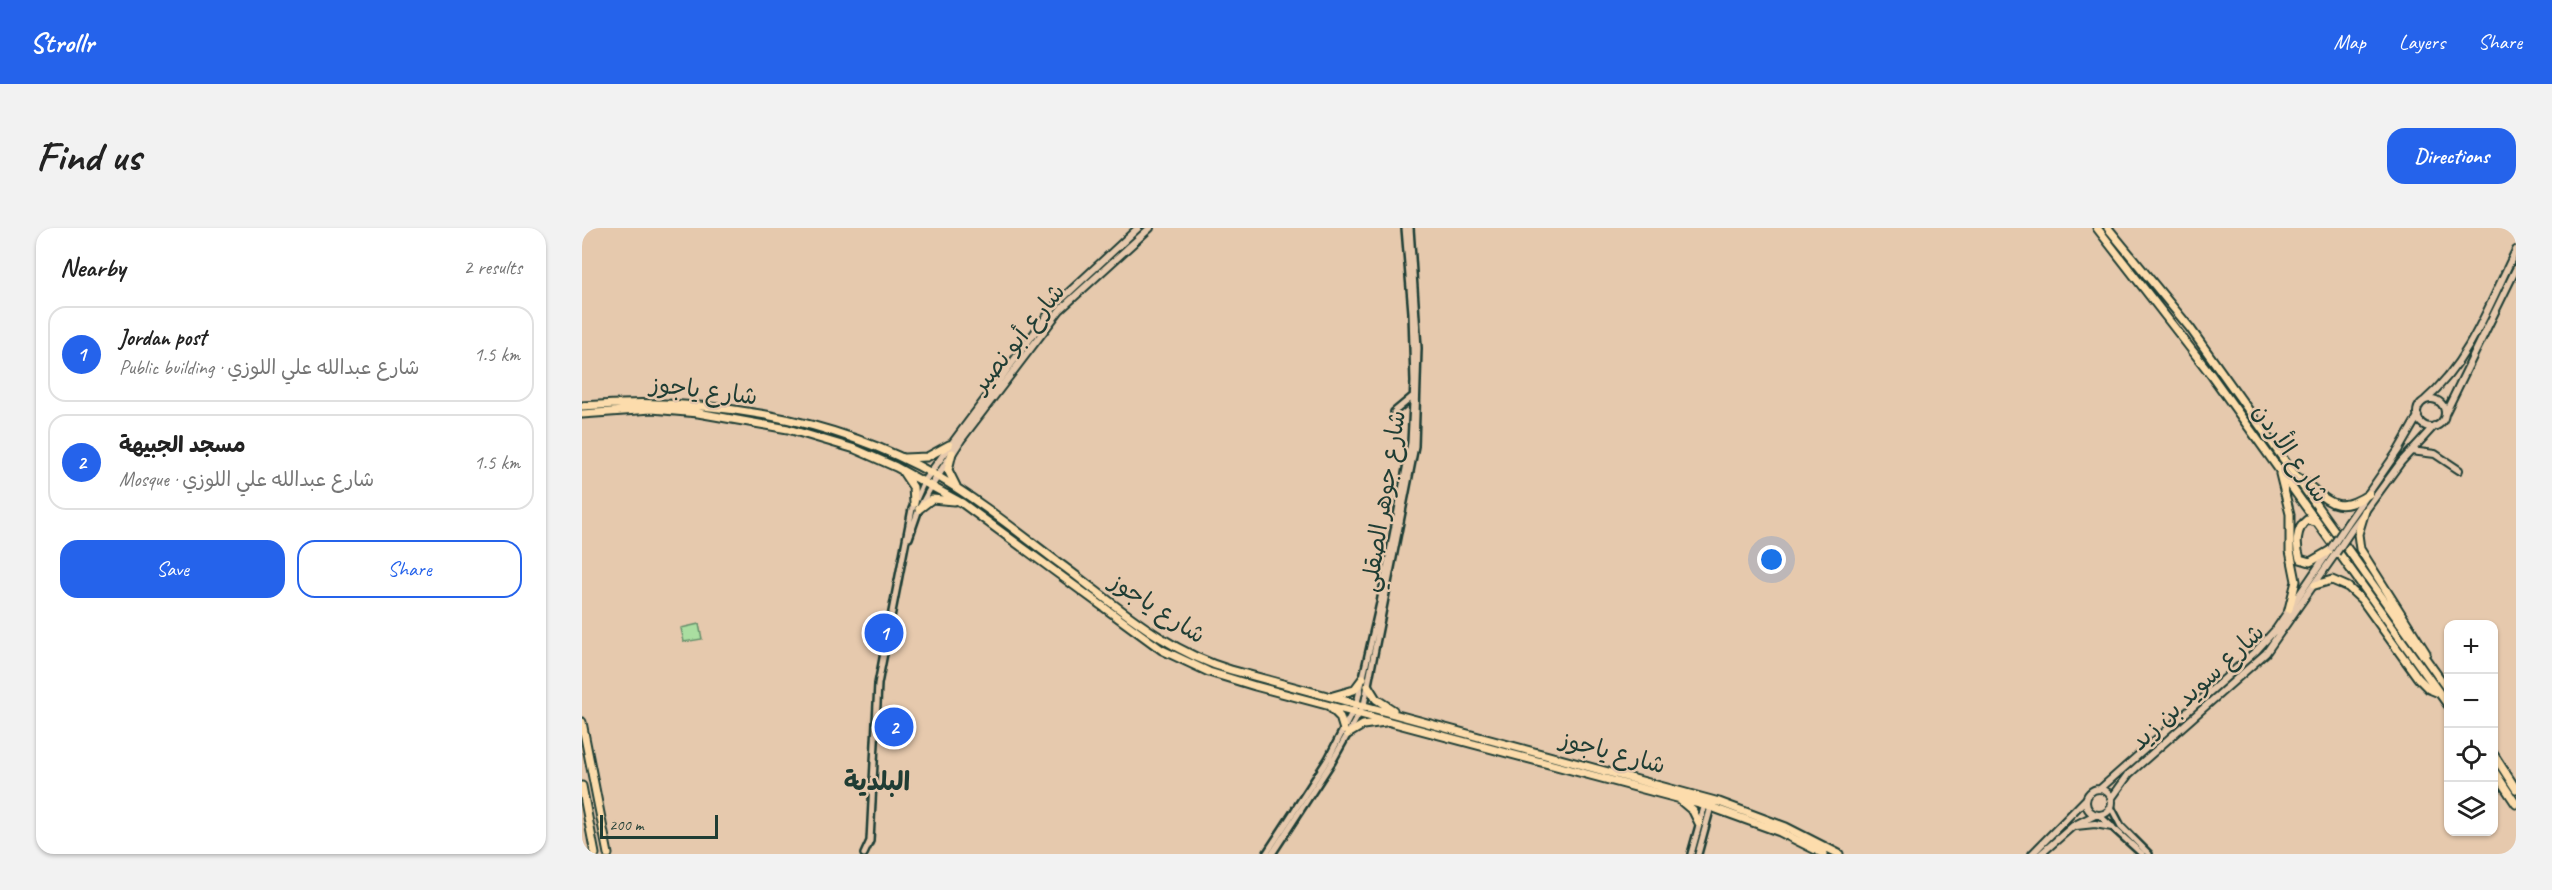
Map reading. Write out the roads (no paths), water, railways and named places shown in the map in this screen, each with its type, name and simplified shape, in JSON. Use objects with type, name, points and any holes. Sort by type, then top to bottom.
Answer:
[{"type":"main road","name":"شارع أبو نصير","points":[[924,481],[1055,305],[1138,228]]},
{"type":"main road","name":"شارع أبو نصير","points":[[932,485],[952,453],[1067,301],[1150,228]]},
{"type":"main road","name":"شارع الأردن","points":[[2097,228],[2212,376],[2444,699]]},
{"type":"main road","name":"شارع الأردن","points":[[2108,228],[2190,328],[2444,684]]},
{"type":"main road","points":[[2516,250],[2460,361],[2444,382],[2418,408],[2418,416],[2426,425],[2434,426],[2441,422],[2516,269]]},
{"type":"main road","points":[[2426,400],[2434,399],[2441,403],[2445,414]]},
{"type":"main road","name":"شارع ياجوز","points":[[582,406],[627,402],[677,403],[729,410],[815,428],[897,458],[938,476],[1150,631],[1178,649],[1220,667],[1709,802],[1786,827],[1839,854]]},
{"type":"main road","name":"شارع ياجوز","points":[[582,414],[652,409],[741,419],[816,437],[896,467],[932,485],[962,503],[1168,653],[1219,676],[1678,798],[1709,802],[1824,854]]},
{"type":"main road","name":"شارع سويد بن زيد","points":[[2100,789],[2252,656],[2350,526],[2418,416]]},
{"type":"main road","name":"شارع سويد بن زيد","points":[[2350,526],[2365,511],[2411,451],[2434,426]]},
{"type":"main road","points":[[897,458],[927,458],[949,445]]},
{"type":"main road","points":[[2411,451],[2435,454],[2459,470]]},
{"type":"main road","points":[[952,453],[948,472],[957,489]]},
{"type":"main road","points":[[896,467],[913,487],[916,506],[938,498],[962,503]]},
{"type":"main road","points":[[2278,468],[2290,514],[2290,551],[2296,581],[2289,609]]},
{"type":"main road","points":[[2293,475],[2336,505],[2353,504],[2369,494]]},
{"type":"main road","points":[[2365,511],[2358,534],[2360,549],[2419,639],[2440,679]]},
{"type":"main road","points":[[2317,524],[2311,520],[2302,524],[2297,539],[2299,557],[2303,562],[2310,562],[2332,551]]},
{"type":"main road","name":"شارع سويد بن زيد","points":[[2111,799],[2129,774],[2266,654],[2314,585],[2332,551]]},
{"type":"main road","points":[[2314,585],[2332,580],[2352,590],[2418,678],[2429,689],[2440,693]]},
{"type":"main road","points":[[1331,696],[1351,692],[1363,678]]},
{"type":"main road","points":[[1368,686],[1382,703],[1406,717]]},
{"type":"main road","points":[[1322,703],[1339,715],[1346,732],[1363,725],[1393,722]]},
{"type":"main road","points":[[582,722],[608,854]]},
{"type":"main road","points":[[2498,762],[2516,789]]},
{"type":"main road","points":[[2498,778],[2516,804]]},
{"type":"main road","points":[[582,786],[595,854]]},
{"type":"main road","points":[[2032,854],[2093,790],[2100,789],[2107,793],[2111,799],[2111,807],[2106,813],[2073,826],[2041,854]]},
{"type":"main road","points":[[1678,798],[1693,811],[1699,823]]},
{"type":"main road","points":[[2086,799],[2086,807],[2097,815]]},
{"type":"main road","points":[[2073,826],[2095,824],[2112,827]]},
{"type":"street","name":"شارع جوهر الصقلي","points":[[1360,704],[1363,678],[1409,464],[1413,396],[1412,312],[1405,228]]},
{"type":"street","name":"شارع جوهر الصقلي","points":[[1360,704],[1368,686],[1415,446],[1418,348],[1410,228]]},
{"type":"street","points":[[1394,412],[1406,405],[1413,396]]},
{"type":"street","points":[[864,854],[870,841],[878,684],[904,551],[924,481]]},
{"type":"street","points":[[916,506],[932,485]]},
{"type":"street","points":[[1272,854],[1346,732],[1360,704]]},
{"type":"street","points":[[1266,854],[1346,732]]},
{"type":"street","points":[[1691,854],[1699,823],[1709,802]]},
{"type":"street","points":[[1698,854],[1709,802]]},
{"type":"street","points":[[2111,807],[2121,826],[2149,854]]},
{"type":"street","points":[[2097,815],[2142,854]]},
{"type":"place","name":"Jordan post","points":[[884,633]]},
{"type":"place","name":"مسجد الجبيهة","points":[[894,727]]},
{"type":"district","name":"البلدية","points":[[877,781]]}]
